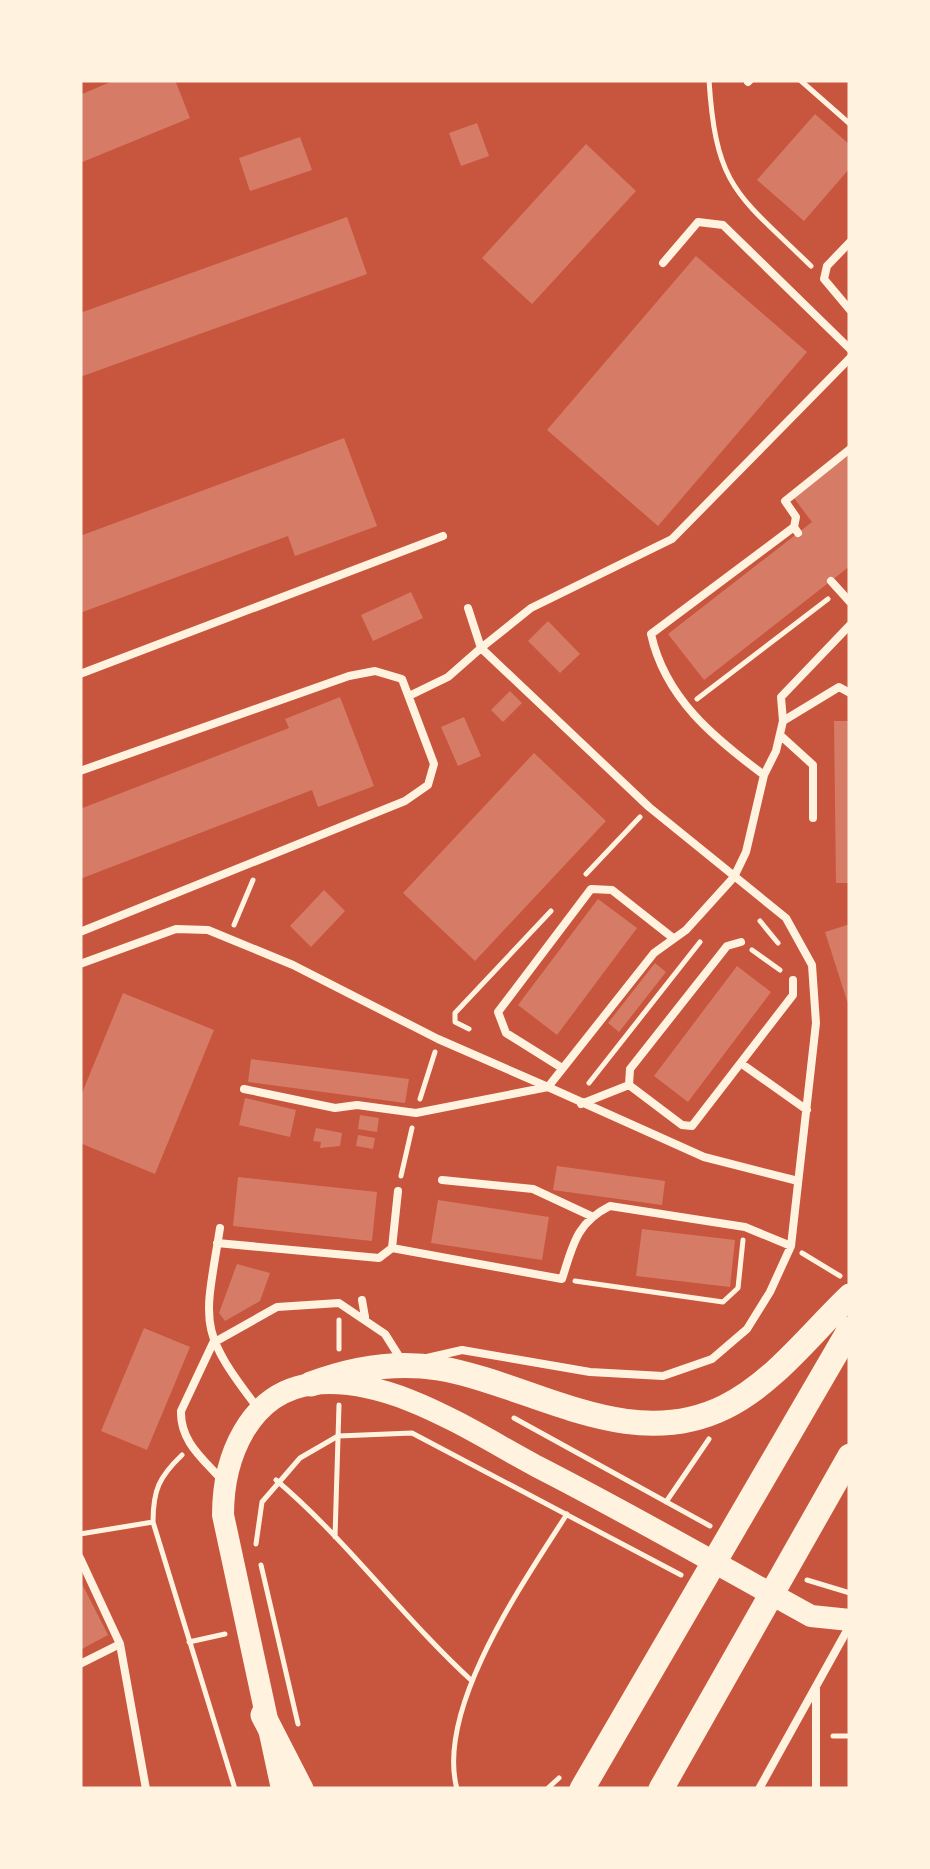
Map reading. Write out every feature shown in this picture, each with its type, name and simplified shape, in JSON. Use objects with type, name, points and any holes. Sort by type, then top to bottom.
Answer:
[{"type":"highway","points":[[311,1384],[339,1374],[406,1366],[476,1376],[609,1421],[662,1424],[724,1407],[777,1370],[846,1287]]},
{"type":"highway","points":[[582,1789],[668,1649],[850,1329]]},
{"type":"highway","points":[[661,1789],[850,1456]]},
{"type":"highway","points":[[263,1715],[301,1789]]},
{"type":"highway","points":[[567,1789],[595,1765]]},
{"type":"main road","points":[[282,1789],[263,1715],[223,1514],[223,1481],[228,1458],[260,1410],[278,1396],[311,1384],[339,1384],[412,1403],[810,1616],[850,1623]]},
{"type":"lane","points":[[663,263],[698,222],[723,225],[850,349]]},
{"type":"lane","points":[[850,242],[827,266],[824,279],[850,310]]},
{"type":"lane","points":[[411,694],[448,677],[531,608],[672,539],[850,358]]},
{"type":"lane","points":[[764,775],[698,724],[657,660],[651,634],[796,530],[796,517],[785,500],[850,449]]},
{"type":"lane","points":[[80,674],[443,536]]},
{"type":"lane","points":[[831,580],[850,602]]},
{"type":"lane","points":[[223,1481],[191,1446],[181,1423],[181,1411],[213,1343],[266,1312],[308,1302],[338,1303],[365,1317],[385,1334],[406,1366],[462,1350],[590,1372],[662,1376],[712,1359],[747,1328],[770,1292],[791,1246],[818,1004],[812,965],[786,918],[649,807],[481,648],[468,608]]},
{"type":"lane","points":[[244,1089],[335,1108],[356,1104],[416,1114],[548,1087],[654,954],[734,878],[746,852],[764,775],[780,734],[782,697],[787,687],[850,625]]},
{"type":"lane","points":[[80,771],[348,676],[390,672],[402,679],[411,694],[434,764],[428,785],[404,801],[80,932]]},
{"type":"lane","points":[[782,722],[850,683]]},
{"type":"lane","points":[[840,688],[850,692]]},
{"type":"lane","points":[[780,734],[813,765],[813,818]]},
{"type":"lane","points":[[562,1068],[506,1033],[498,1012],[590,889],[612,890],[673,938]]},
{"type":"lane","points":[[80,964],[176,929],[208,930],[581,1104],[704,1156],[798,1180]]},
{"type":"lane","points":[[629,1084],[630,1069],[727,946],[742,942]]},
{"type":"lane","points":[[629,1084],[682,1125],[692,1126],[792,995],[793,980]]},
{"type":"lane","points":[[742,1064],[807,1110]]},
{"type":"lane","points":[[581,1104],[629,1084]]},
{"type":"lane","points":[[442,1180],[532,1189],[591,1216]]},
{"type":"lane","points":[[392,1248],[398,1191]]},
{"type":"lane","points":[[218,1244],[373,1260],[392,1248],[562,1279],[578,1230],[591,1216],[610,1206],[745,1227],[791,1246]]},
{"type":"lane","points":[[220,1228],[206,1302],[213,1343],[260,1410]]},
{"type":"lane","points":[[362,1300],[365,1317]]},
{"type":"lane","points":[[80,1558],[120,1644],[146,1789]]},
{"type":"lane","points":[[759,1789],[850,1623]]},
{"type":"lane","points":[[80,1664],[120,1644]]},
{"type":"lane","points":[[816,1686],[816,1789]]},
{"type":"path","points":[[708,80],[712,138],[724,172],[740,197],[824,279]]},
{"type":"path","points":[[800,80],[850,124]]},
{"type":"path","points":[[687,706],[839,591]]},
{"type":"path","points":[[229,938],[261,861]]},
{"type":"path","points":[[608,1059],[712,927]]},
{"type":"path","points":[[742,942],[793,980]]},
{"type":"path","points":[[455,1022],[469,1029]]},
{"type":"path","points":[[403,1168],[416,1114]]},
{"type":"path","points":[[562,1279],[723,1302],[738,1288],[745,1227]]},
{"type":"path","points":[[808,1257],[846,1287]]},
{"type":"path","points":[[499,1410],[716,1529]]},
{"type":"path","points":[[301,1736],[256,1543],[262,1502],[276,1480],[300,1458],[338,1436],[412,1433],[686,1577]]},
{"type":"path","points":[[335,1536],[338,1436]]},
{"type":"path","points":[[276,1480],[335,1536],[430,1643],[472,1681]]},
{"type":"path","points":[[457,1789],[452,1756],[472,1681],[528,1575],[567,1514]]},
{"type":"path","points":[[80,1534],[153,1522]]},
{"type":"path","points":[[80,1547],[97,1531]]},
{"type":"path","points":[[797,1575],[850,1593]]},
{"type":"building","points":[[115,80],[175,80],[190,118],[80,163],[80,95]]},
{"type":"building","points":[[815,114],[850,145],[850,168],[804,221],[757,180]]},
{"type":"building","points":[[477,123],[489,156],[461,166],[449,133]]},
{"type":"building","points":[[300,137],[312,170],[250,191],[239,158]]},
{"type":"building","points":[[586,144],[636,191],[532,304],[482,258]]},
{"type":"building","points":[[347,217],[367,274],[80,377],[80,313]]},
{"type":"building","points":[[696,256],[807,352],[658,526],[547,430]]},
{"type":"building","points":[[344,438],[377,526],[295,556],[288,536],[80,613],[80,536]]},
{"type":"building","points":[[848,456],[850,566],[704,680],[668,634],[812,522],[794,498]]},
{"type":"building","points":[[411,592],[423,618],[373,641],[361,615]]},
{"type":"building","points":[[548,621],[580,654],[560,673],[528,641]]},
{"type":"building","points":[[510,691],[522,703],[503,722],[491,710]]},
{"type":"building","points":[[340,697],[374,786],[318,807],[312,790],[80,879],[80,809],[289,728],[285,719]]},
{"type":"building","points":[[464,717],[481,756],[458,766],[441,727]]},
{"type":"building","points":[[834,721],[850,721],[850,883],[836,883]]},
{"type":"building","points":[[534,753],[606,821],[475,961],[403,893]]},
{"type":"building","points":[[324,890],[345,911],[311,947],[290,926]]},
{"type":"building","points":[[598,899],[637,928],[557,1035],[518,1005]]},
{"type":"building","points":[[850,924],[850,1007],[849,1007],[825,932]]},
{"type":"building","points":[[655,963],[666,972],[619,1032],[608,1023]]},
{"type":"building","points":[[737,966],[771,992],[688,1102],[654,1076]]},
{"type":"building","points":[[123,993],[214,1030],[155,1174],[80,1143],[80,1098]]},
{"type":"building","points":[[251,1059],[409,1079],[405,1103],[248,1082]]},
{"type":"building","points":[[245,1098],[296,1110],[290,1137],[239,1125]]},
{"type":"building","points":[[360,1115],[379,1118],[377,1132],[358,1129]]},
{"type":"building","points":[[316,1128],[342,1133],[340,1146],[320,1148],[321,1142],[313,1141]]},
{"type":"building","points":[[358,1135],[375,1138],[373,1149],[356,1146]]},
{"type":"building","points":[[557,1166],[665,1181],[662,1205],[553,1190]]},
{"type":"building","points":[[238,1177],[377,1192],[372,1241],[233,1226]]},
{"type":"building","points":[[438,1200],[549,1217],[542,1260],[431,1243]]},
{"type":"building","points":[[642,1229],[735,1240],[730,1287],[636,1276]]},
{"type":"building","points":[[237,1264],[270,1273],[260,1301],[225,1321],[219,1313]]},
{"type":"building","points":[[144,1328],[190,1347],[147,1450],[101,1431]]},
{"type":"building","points":[[80,1580],[108,1635],[80,1650]]}]
